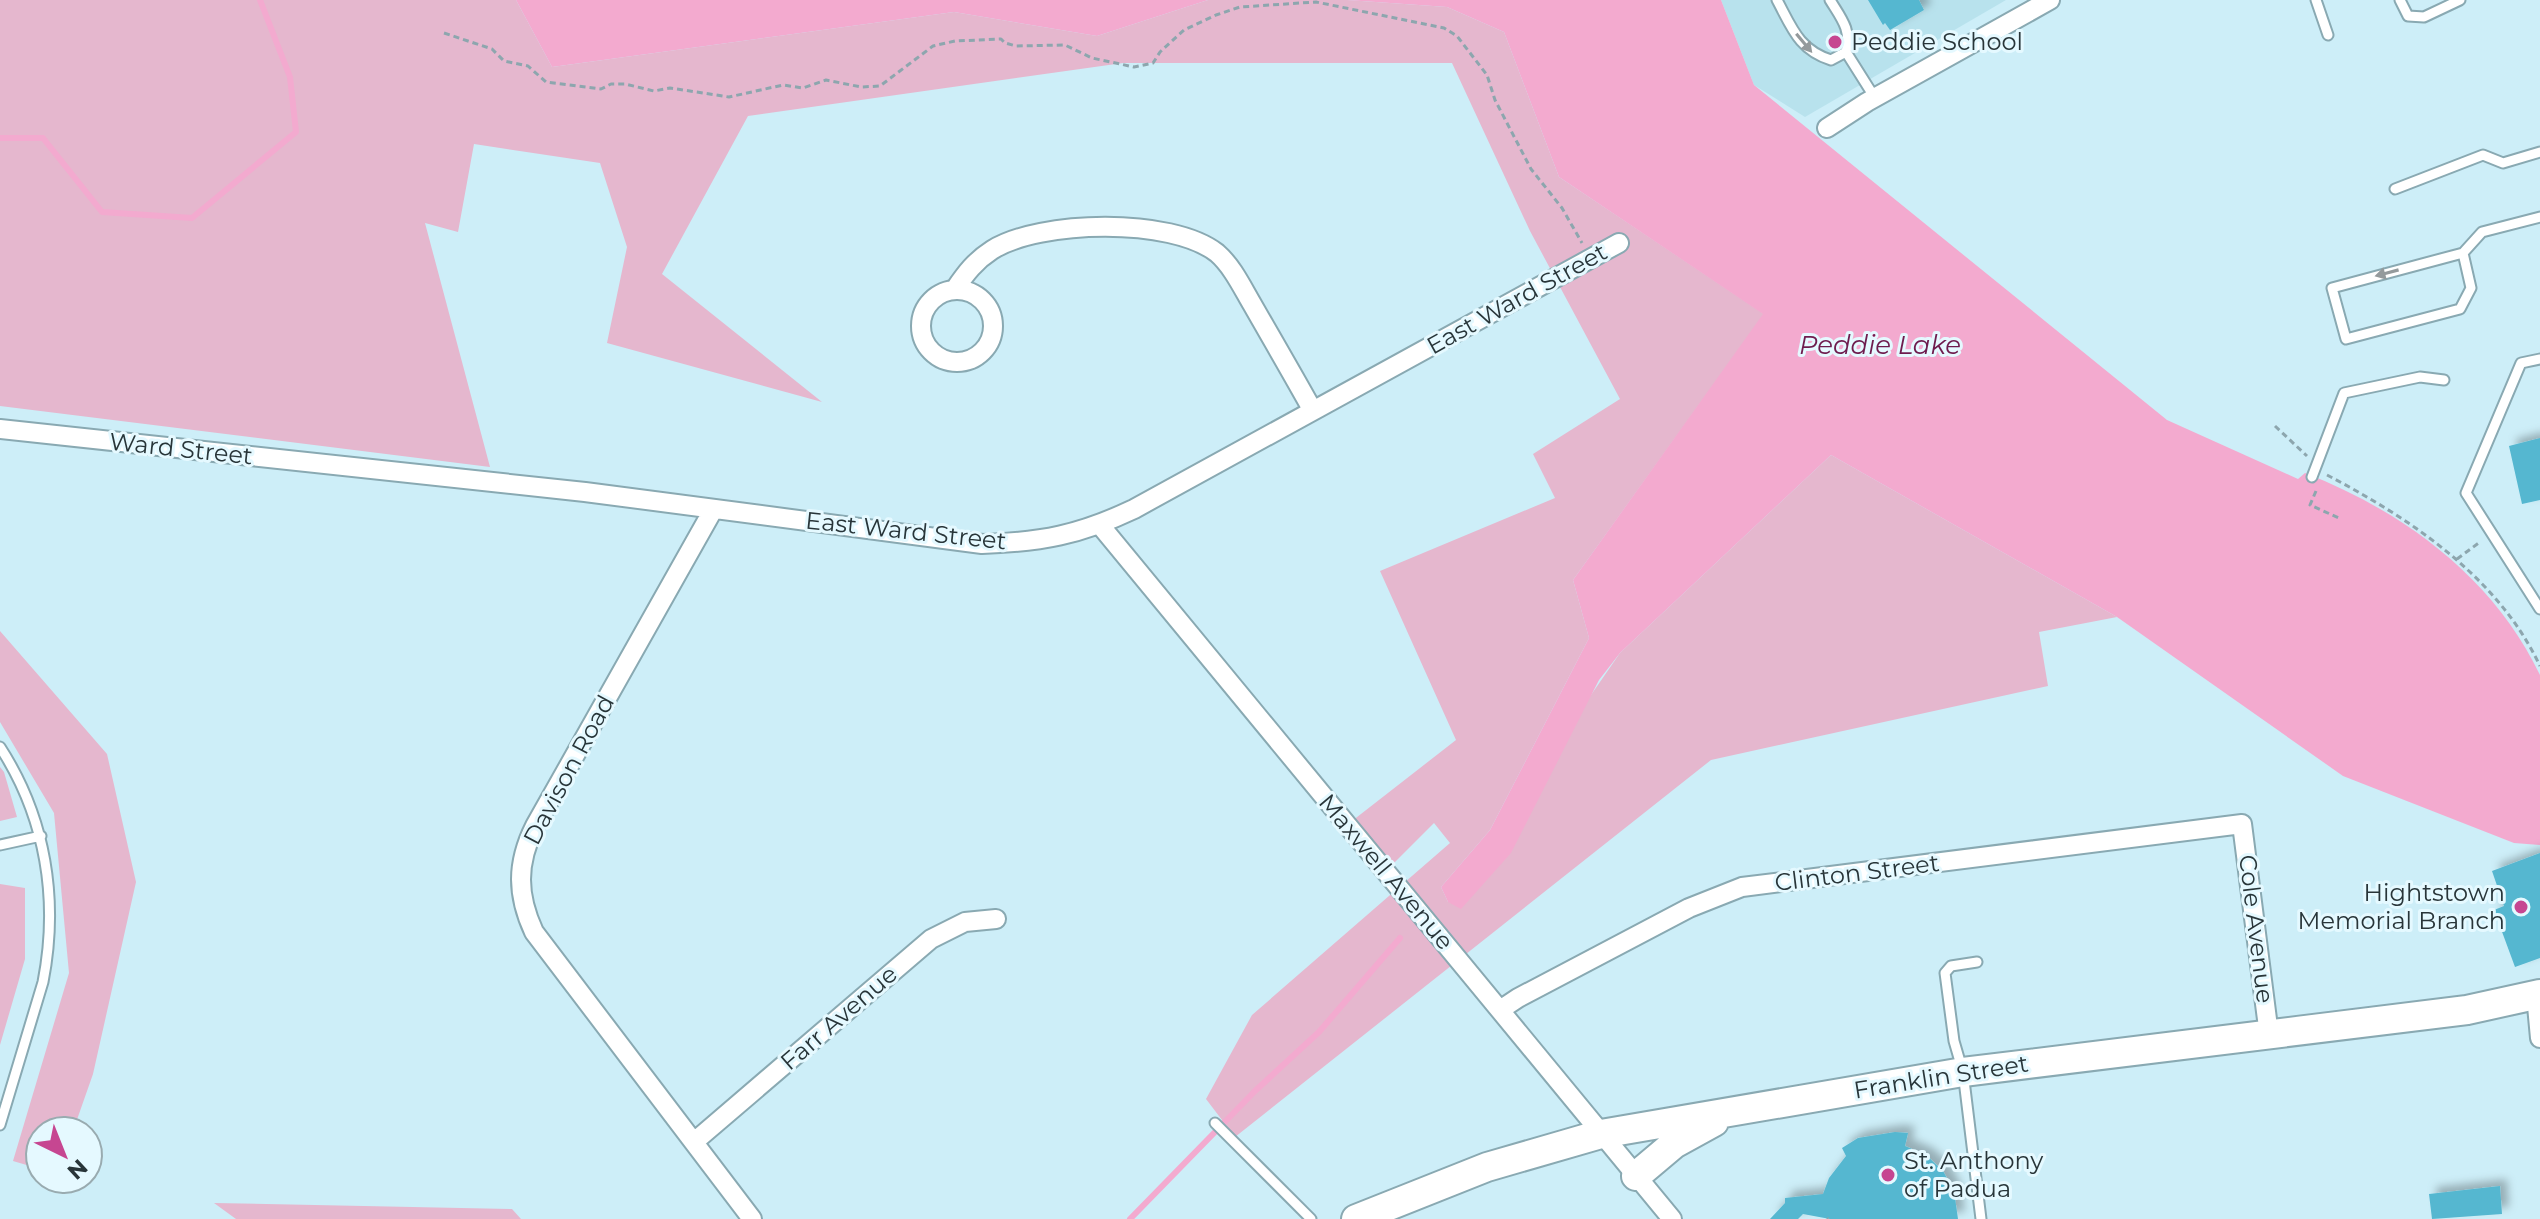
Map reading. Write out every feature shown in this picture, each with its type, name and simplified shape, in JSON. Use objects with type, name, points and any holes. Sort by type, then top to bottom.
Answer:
[{"type":"main road","name":"Franklin Street","points":[[1356,1219],[1487,1167],[1601,1134],[1963,1072],[2467,1010],[2538,994]]},
{"type":"main road","points":[[1636,1176],[1674,1144],[1736,1111]]},
{"type":"street","points":[[1827,128],[2050,0]]},
{"type":"street","points":[[955,289],[976,295],[984,303],[993,323],[988,345],[971,360],[960,363],[938,358],[930,351],[921,330],[921,319],[933,299],[955,289],[971,265],[994,249],[1044,231],[1117,227],[1168,231],[1217,254],[1235,275],[1313,411]]},
{"type":"street","name":"East Ward Street","points":[[362,469],[585,492],[982,544],[1029,542],[1065,536],[1100,525],[1134,509],[1619,243]]},
{"type":"street","name":"Ward Street","points":[[0,429],[362,469]]},
{"type":"street","name":"Davison Road","points":[[713,510],[531,835],[520,866],[520,889],[524,911],[534,932],[752,1219]]},
{"type":"street","name":"Maxwell Avenue","points":[[1100,525],[1672,1219]]},
{"type":"street","name":"Clinton Street","points":[[1500,1010],[1689,908],[1742,887],[2242,824]]},
{"type":"street","name":"Cole Avenue","points":[[2242,824],[2269,1035]]},
{"type":"street","name":"Farr Avenue","points":[[694,1142],[931,939],[965,922],[996,919]]},
{"type":"street","points":[[2538,994],[2540,1038]]},
{"type":"lane","points":[[1777,0],[1801,43],[1814,55],[1831,60],[1846,52]]},
{"type":"lane","points":[[1830,0],[1847,28],[1846,52],[1875,98]]},
{"type":"lane","points":[[2316,0],[2328,35]]},
{"type":"lane","points":[[2400,0],[2408,16],[2424,17],[2460,0]]},
{"type":"lane","points":[[2395,189],[2483,155],[2503,163],[2540,152]]},
{"type":"lane","points":[[2463,253],[2471,288],[2460,309],[2346,339],[2332,288],[2463,253],[2482,232],[2540,217]]},
{"type":"lane","points":[[2540,359],[2521,363],[2466,493],[2540,609]]},
{"type":"lane","points":[[2312,477],[2320,469],[2344,393],[2420,377],[2444,380]]},
{"type":"lane","points":[[0,747],[25,794],[41,836],[50,910],[48,958],[0,1125]]},
{"type":"lane","points":[[0,845],[41,836]]},
{"type":"lane","points":[[1977,962],[1951,966],[1945,973],[1954,1041],[1963,1072],[1981,1219]]},
{"type":"lane","points":[[1215,1123],[1311,1219]]},
{"type":"path","points":[[444,33],[492,49],[504,61],[528,66],[546,82],[601,89],[611,84],[625,84],[654,91],[670,88],[729,97],[783,85],[803,88],[826,80],[861,87],[880,86],[933,46],[955,41],[1001,39],[1016,46],[1065,45],[1092,58],[1134,67],[1153,63],[1160,52],[1184,30],[1240,7],[1316,2],[1409,20],[1444,28],[1457,36],[1470,51],[1487,75],[1495,100],[1531,169],[1562,208],[1591,258]]},
{"type":"path","points":[[2275,426],[2320,469],[2378,502],[2457,559],[2514,623],[2540,666]]},
{"type":"path","points":[[2320,469],[2310,505],[2339,518]]},
{"type":"shaded area","points":[[0,0],[516,0],[552,67],[954,12],[1097,36],[1208,0],[1347,0],[1447,7],[1504,32],[1559,177],[1764,314],[1573,580],[1589,638],[1490,830],[1441,887],[1448,902],[1620,653],[1831,455],[2117,617],[2039,632],[2048,686],[1711,760],[1235,1137],[1206,1099],[1252,1015],[1450,843],[1434,823],[1383,874],[1343,828],[1456,740],[1380,571],[1555,498],[1533,454],[1620,399],[1530,231],[1452,63],[1123,63],[748,116],[662,274],[822,402],[607,343],[627,247],[600,163],[474,144],[458,232],[425,223],[490,467],[0,406]]},
{"type":"shaded area","name":"Peddie School","points":[[1721,0],[2006,0],[1805,117],[1754,85]]},
{"type":"shaded area","points":[[0,631],[107,754],[136,882],[93,1074],[79,1115],[27,1115],[69,973],[54,813],[0,722]]},
{"type":"shaded area","points":[[0,767],[17,817],[0,821]]},
{"type":"shaded area","points":[[0,884],[25,888],[25,959],[0,1045]]},
{"type":"shaded area","points":[[24,1124],[24,1164],[13,1161]]},
{"type":"shaded area","points":[[214,1203],[512,1209],[521,1219],[236,1219]]},
{"type":"water","points":[[516,0],[1208,0],[1097,36],[954,12],[552,67]]},
{"type":"water","name":"Peddie Lake","points":[[1347,0],[1721,0],[1754,85],[2167,420],[2298,479],[2305,473],[2377,507],[2442,552],[2471,578],[2521,640],[2540,675],[2540,845],[2514,843],[2343,776],[2117,617],[1831,455],[1620,653],[1599,680],[1511,853],[1461,909],[1448,902],[1441,887],[1490,830],[1589,638],[1573,580],[1763,314],[1559,177],[1504,32],[1447,7]]},
{"type":"building","points":[[1868,0],[1919,0],[1924,10],[1890,30],[1885,23],[1883,25]]},
{"type":"building","points":[[2540,438],[2540,500],[2522,504],[2509,446]]},
{"type":"building","name":"Hightstown Memorial Branch","points":[[2540,853],[2540,958],[2515,967],[2494,910],[2504,906],[2492,871]]},
{"type":"building","name":"St. Anthony of Padua","points":[[1908,1133],[1905,1146],[1926,1155],[1943,1171],[1954,1191],[1958,1219],[1830,1219],[1803,1214],[1798,1219],[1770,1219],[1785,1203],[1785,1198],[1823,1194],[1829,1178],[1846,1156],[1842,1148],[1858,1138]]},
{"type":"building","points":[[2500,1186],[2502,1214],[2432,1219],[2429,1194]]},
{"type":"waterway","points":[[0,138],[43,138],[102,212],[192,218],[296,132],[290,77],[260,0]]},
{"type":"waterway","points":[[1130,1219],[1255,1091],[1319,1032],[1400,938]]},
{"type":"place","name":"Peddie School","points":[[1835,42]]},
{"type":"place","name":"Hightstown Memorial Branch","points":[[2521,907]]},
{"type":"place","name":"St. Anthony of Padua","points":[[1888,1175]]}]
